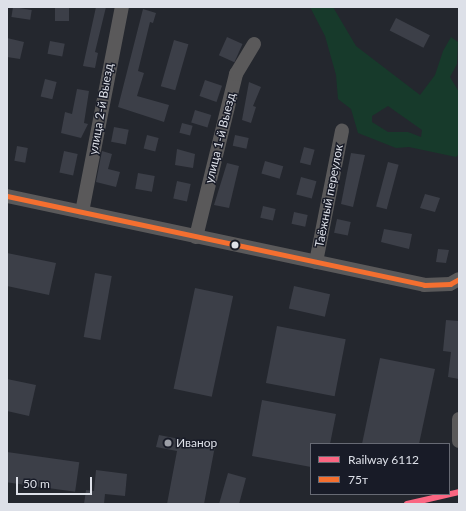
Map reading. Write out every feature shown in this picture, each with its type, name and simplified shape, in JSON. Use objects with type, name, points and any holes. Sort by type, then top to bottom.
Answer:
[{"type":"street","name":"улица 2-й Выезд","points":[[82,212],[122,7]]},
{"type":"street","name":"улица 1-й Выезд","points":[[196,237],[236,74],[254,44]]},
{"type":"street","name":"Таёжный переулок","points":[[316,262],[342,131]]},
{"type":"street","points":[[7,196],[424,285],[450,284],[459,279]]},
{"type":"street","points":[[459,419],[459,441]]},
{"type":"green space","points":[[310,7],[333,7],[356,46],[420,95],[435,75],[443,51],[451,37],[458,42],[457,64],[450,77],[459,92],[459,154],[456,157],[409,147],[396,148],[358,133],[351,109],[338,99],[336,75],[325,36]],"holes":[[[388,106],[422,130],[421,137],[408,132],[388,132],[372,122],[372,116]]]},
{"type":"building","points":[[13,7],[32,10],[30,20],[11,17]]},
{"type":"building","points":[[55,7],[69,7],[69,21],[55,21]]},
{"type":"building","points":[[96,7],[106,7],[95,52],[98,53],[95,68],[83,66]]},
{"type":"building","points":[[143,9],[156,13],[153,23],[150,22],[138,71],[144,73],[137,96],[169,105],[164,122],[118,107]]},
{"type":"building","points":[[396,18],[430,35],[424,48],[390,30]]},
{"type":"building","points":[[227,37],[243,44],[234,62],[219,55]]},
{"type":"building","points":[[7,38],[24,42],[20,59],[7,57]]},
{"type":"building","points":[[174,40],[188,44],[175,90],[161,86]]},
{"type":"building","points":[[50,41],[65,44],[62,57],[48,54]]},
{"type":"building","points":[[45,79],[57,82],[52,99],[41,96]]},
{"type":"building","points":[[205,80],[222,86],[216,102],[199,96]]},
{"type":"building","points":[[249,82],[261,87],[253,106],[256,107],[251,123],[242,120]]},
{"type":"building","points":[[77,89],[89,91],[84,123],[88,124],[81,138],[61,133],[65,112],[72,114]]},
{"type":"building","points":[[195,110],[211,115],[207,127],[191,122]]},
{"type":"building","points":[[182,123],[193,126],[190,136],[179,133]]},
{"type":"building","points":[[114,127],[129,130],[126,145],[111,142]]},
{"type":"building","points":[[147,135],[159,138],[155,151],[144,149]]},
{"type":"building","points":[[235,135],[249,138],[246,149],[233,146]]},
{"type":"building","points":[[17,146],[28,148],[25,163],[14,161]]},
{"type":"building","points":[[304,147],[315,150],[310,165],[300,162]]},
{"type":"building","points":[[177,149],[195,154],[193,168],[175,165]]},
{"type":"building","points":[[64,151],[78,154],[73,175],[59,173]]},
{"type":"building","points":[[102,151],[112,154],[108,169],[120,172],[116,187],[96,182]]},
{"type":"building","points":[[351,153],[365,155],[353,207],[341,204]]},
{"type":"building","points":[[265,161],[283,166],[280,179],[261,173]]},
{"type":"building","points":[[388,162],[399,165],[387,209],[376,206]]},
{"type":"building","points":[[227,163],[239,166],[229,208],[214,205]]},
{"type":"building","points":[[138,173],[155,176],[152,192],[135,189]]},
{"type":"building","points":[[301,177],[316,181],[312,199],[296,194]]},
{"type":"building","points":[[177,181],[191,184],[187,202],[173,199]]},
{"type":"building","points":[[425,194],[440,198],[435,212],[420,208]]},
{"type":"building","points":[[263,206],[276,209],[273,221],[260,218]]},
{"type":"building","points":[[294,212],[308,215],[305,227],[292,224]]},
{"type":"building","points":[[337,219],[351,222],[348,236],[334,233]]},
{"type":"building","points":[[384,229],[412,234],[409,249],[381,242]]},
{"type":"building","points":[[438,249],[449,250],[446,263],[436,262]]},
{"type":"building","points":[[7,253],[56,263],[49,295],[7,286]]},
{"type":"building","points":[[95,273],[112,276],[100,340],[84,337]]},
{"type":"building","points":[[294,286],[330,294],[325,317],[289,308]]},
{"type":"building","points":[[195,288],[233,296],[212,397],[174,389]]},
{"type":"building","points":[[446,320],[459,321],[459,379],[448,377],[451,352],[443,351]]},
{"type":"building","points":[[277,326],[346,339],[335,396],[266,383]]},
{"type":"building","points":[[380,358],[435,369],[419,443],[362,443]]},
{"type":"building","points":[[7,379],[36,385],[29,416],[7,411]]},
{"type":"building","points":[[262,400],[336,414],[330,443],[310,443],[310,467],[252,456]]},
{"type":"building","points":[[159,435],[215,446],[204,504],[167,504],[177,451],[156,447]]},
{"type":"building","points":[[7,452],[79,462],[75,492],[7,482]]},
{"type":"building","points":[[96,470],[127,474],[125,496],[105,494],[104,504],[84,504],[86,490],[94,491]]},
{"type":"building","points":[[228,473],[246,478],[239,504],[219,504]]},
{"type":"rail line","name":"6112","points":[[450,494],[459,492]]},
{"type":"rail line","name":"6112","points":[[407,504],[446,495]]},
{"type":"transit line","name":"75т","points":[[7,196],[424,285],[450,284],[459,279]]},
{"type":"place","name":"Иванор","points":[[168,443]]}]
